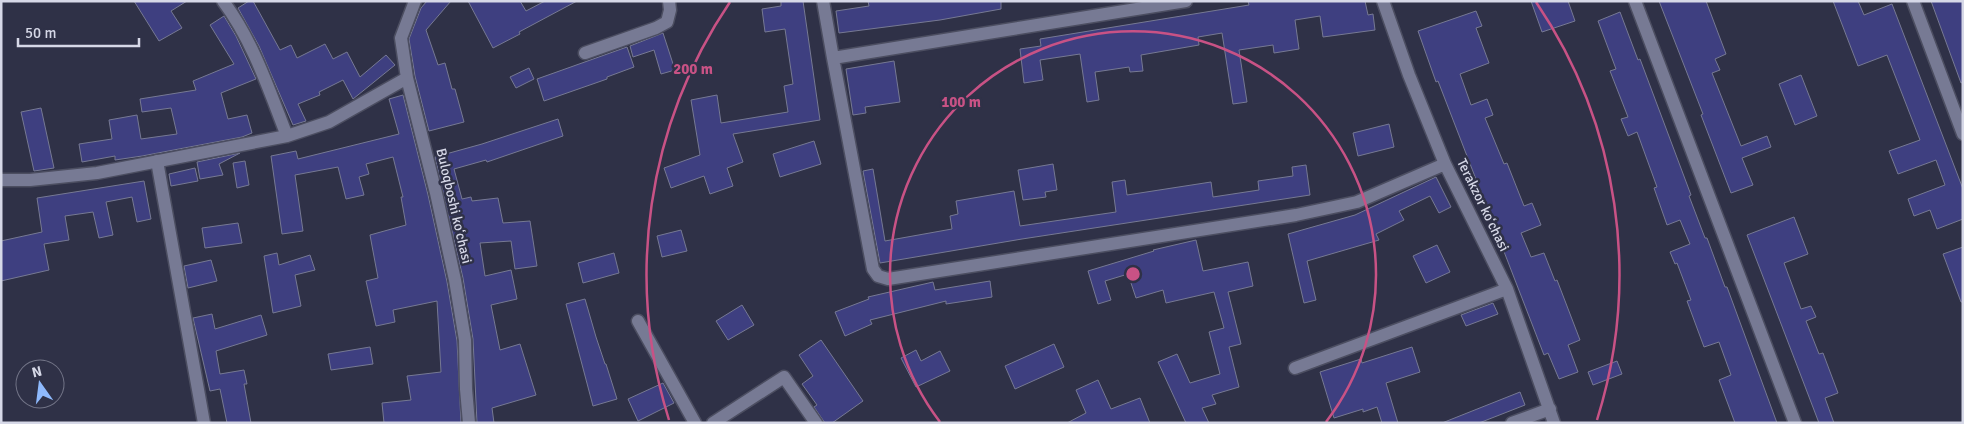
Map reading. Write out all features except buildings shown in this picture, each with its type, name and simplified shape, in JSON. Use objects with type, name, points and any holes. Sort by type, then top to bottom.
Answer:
[{"type":"street","points":[[223,1],[235,17],[261,67],[287,136]]},
{"type":"street","name":"Buloqboshi koʻchasi","points":[[416,1],[401,38],[407,78],[456,280],[465,340],[466,389],[470,423]]},
{"type":"street","points":[[585,52],[656,28],[667,22],[670,10],[668,1]]},
{"type":"street","points":[[823,1],[832,58],[873,269],[878,276],[888,279],[1296,215],[1357,202],[1445,164]]},
{"type":"street","points":[[832,58],[1186,1]]},
{"type":"street","name":"Terakzor koʻchasi","points":[[1383,1],[1408,75],[1445,164],[1507,289],[1554,423]]},
{"type":"street","points":[[1635,1],[1795,423]]},
{"type":"street","points":[[1913,1],[1963,134]]},
{"type":"street","points":[[1,180],[30,180],[97,173],[287,136],[329,122],[407,78]]},
{"type":"street","points":[[157,162],[204,423]]},
{"type":"street","points":[[1295,368],[1507,289]]},
{"type":"street","points":[[638,321],[695,423]]},
{"type":"street","points":[[713,423],[784,377],[816,423]]},
{"type":"street","points":[[1512,423],[1550,409]]}]
